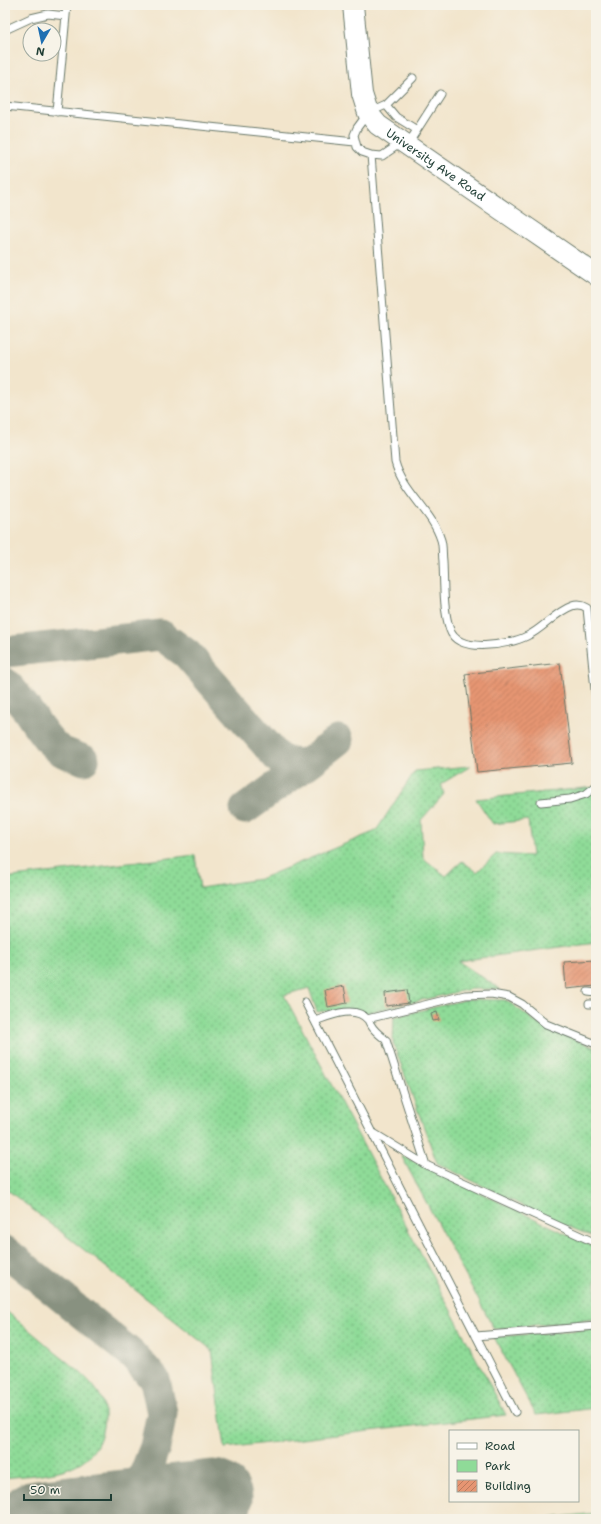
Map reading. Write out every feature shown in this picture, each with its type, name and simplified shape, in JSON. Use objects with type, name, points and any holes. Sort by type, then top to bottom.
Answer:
[{"type":"street","name":"University Ave Road","points":[[353,5],[362,94],[377,109],[378,125],[409,139],[596,275]]},
{"type":"lane","points":[[57,112],[67,5]]},
{"type":"lane","points":[[5,30],[31,18],[48,14],[66,16]]},
{"type":"lane","points":[[413,78],[357,128],[354,135],[355,142],[357,147],[362,152],[370,156],[382,156],[409,139],[440,94]]},
{"type":"lane","points":[[5,106],[355,142]]},
{"type":"lane","points":[[370,156],[395,462],[397,471],[403,482],[433,523],[441,541],[447,620],[452,636],[458,641],[467,644],[482,645],[511,642],[528,636],[572,606],[582,605],[586,608],[596,700]]},
{"type":"lane","points":[[541,802],[570,799],[586,794],[596,786]]},
{"type":"lane","points":[[588,992],[596,993]]},
{"type":"lane","points":[[367,1019],[465,995],[491,994],[509,997],[522,1004],[546,1024],[596,1044]]},
{"type":"lane","points":[[305,1002],[515,1412]]},
{"type":"lane","points":[[315,1021],[339,1012],[352,1012],[367,1019],[371,1026],[386,1040],[426,1165]]},
{"type":"lane","points":[[372,1132],[426,1165],[596,1244]]},
{"type":"lane","points":[[476,1336],[596,1326]]},
{"type":"green space","points":[[471,766],[441,784],[444,794],[421,820],[423,858],[446,876],[462,861],[477,872],[496,854],[532,856],[528,820],[493,824],[476,799],[596,787],[596,942],[458,961],[500,989],[470,989],[365,1013],[327,1011],[317,1012],[309,988],[284,995],[506,1415],[225,1448],[212,1350],[5,1188],[5,878],[195,855],[200,888],[260,879],[376,831],[415,771]]},
{"type":"green space","points":[[468,999],[506,1000],[543,1027],[596,1048],[596,1238],[543,1216],[437,1163],[393,1043],[394,1017]]},
{"type":"green space","points":[[401,1155],[596,1248],[596,1319],[494,1329]]},
{"type":"green space","points":[[5,1310],[73,1366],[94,1386],[100,1396],[104,1409],[104,1418],[98,1443],[90,1455],[79,1463],[66,1469],[51,1473],[5,1478]]},
{"type":"green space","points":[[596,1329],[596,1408],[536,1415],[494,1337]]},
{"type":"green space","points":[[596,1513],[596,1519],[541,1519]]},
{"type":"building","points":[[560,663],[572,763],[477,772],[465,674]]},
{"type":"building","points":[[596,960],[596,986],[566,989],[564,962]]},
{"type":"building","points":[[344,986],[347,1003],[328,1007],[325,990]]},
{"type":"building","points":[[407,990],[409,1003],[386,1006],[385,993]]},
{"type":"building","points":[[437,1012],[439,1020],[433,1021],[431,1014]]},
{"type":"taxiway","points":[[5,652],[161,635],[187,654],[279,759],[296,764],[310,762],[338,740]]},
{"type":"taxiway","points":[[5,683],[20,700],[48,739],[56,747],[63,752],[84,760]]},
{"type":"taxiway","points":[[245,809],[310,762]]},
{"type":"taxiway","points":[[5,1251],[135,1357],[155,1380],[162,1413],[155,1447],[144,1475],[122,1498],[90,1513]]},
{"type":"runway","points":[[37,1519],[213,1499]]}]
